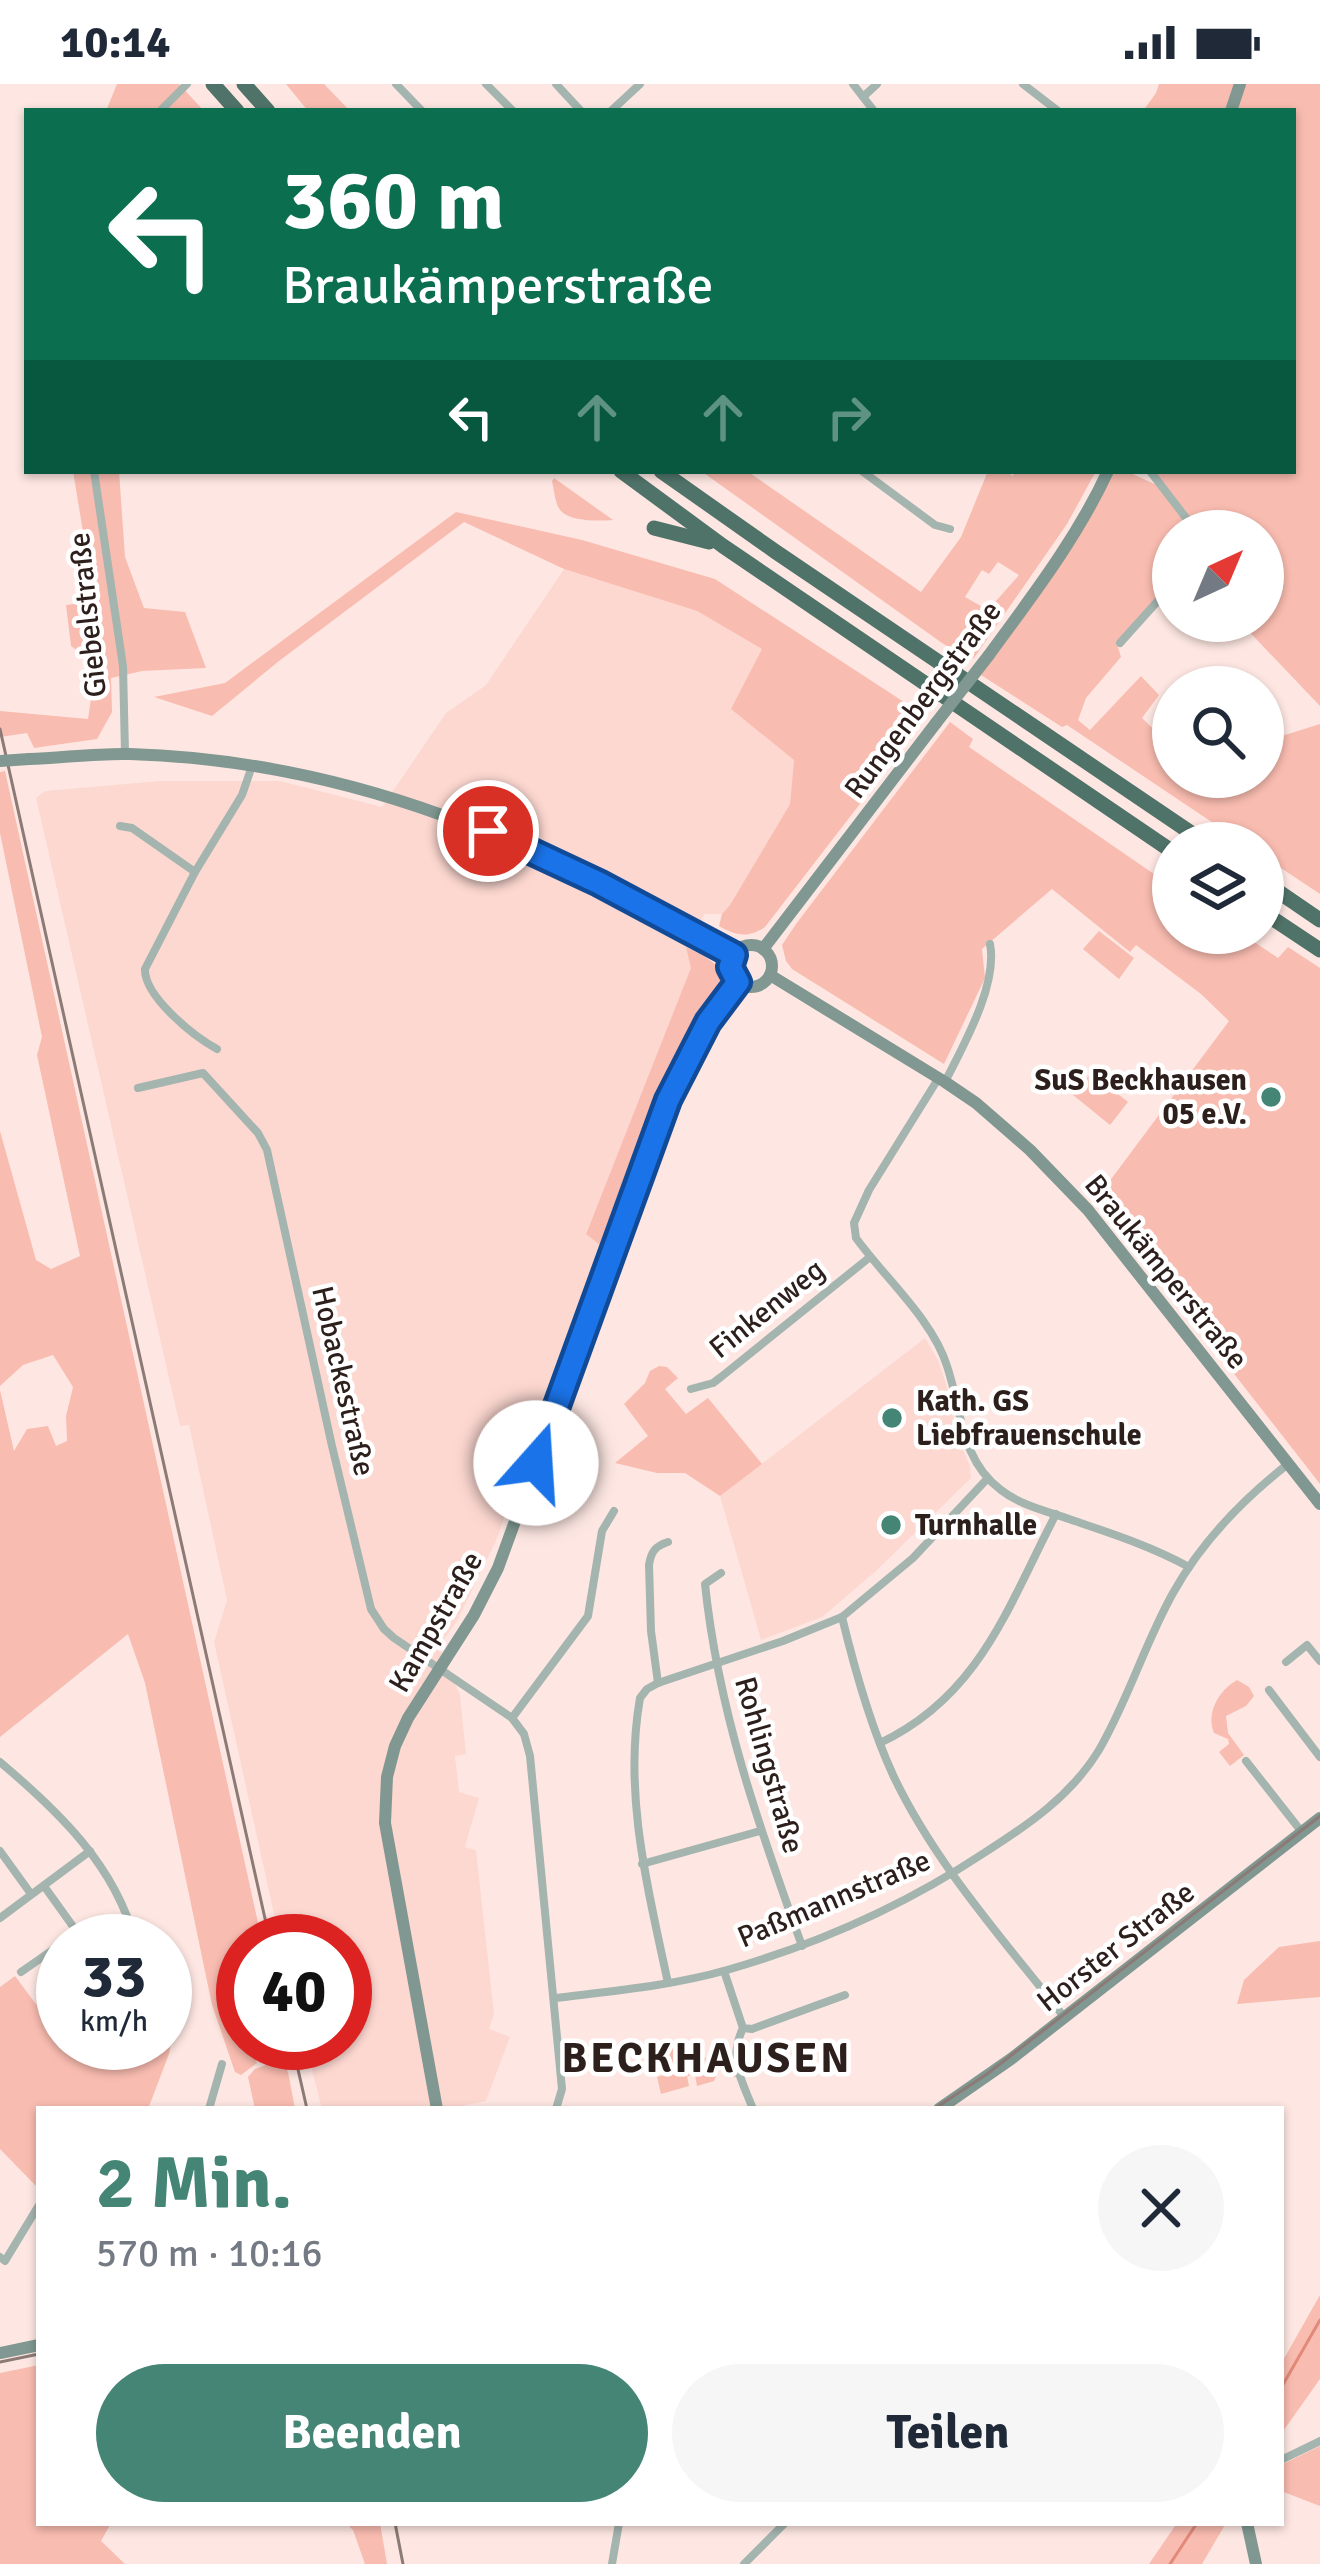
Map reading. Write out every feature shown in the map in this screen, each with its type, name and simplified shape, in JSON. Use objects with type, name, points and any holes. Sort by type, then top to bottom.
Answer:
[{"type":"highway","points":[[213,84],[235,108]]},
{"type":"highway","points":[[244,84],[265,108]]},
{"type":"highway","points":[[625,474],[723,546],[1152,838]]},
{"type":"highway","points":[[665,474],[1175,822]]},
{"type":"highway","points":[[654,528],[723,546]]},
{"type":"highway","points":[[1284,895],[1320,920]]},
{"type":"highway","points":[[1284,926],[1320,950]]},
{"type":"street","points":[[162,108],[187,84]]},
{"type":"street","points":[[396,84],[419,108]]},
{"type":"street","points":[[486,84],[510,108]]},
{"type":"street","points":[[556,84],[578,108]]},
{"type":"street","points":[[613,108],[640,84]]},
{"type":"street","points":[[853,84],[871,108]]},
{"type":"street","points":[[862,97],[877,84]]},
{"type":"street","points":[[1023,84],[1054,108]]},
{"type":"street","name":"Giebelstraße","points":[[94,474],[123,666],[124,753]]},
{"type":"street","points":[[866,474],[935,525],[950,529]]},
{"type":"street","name":"Rungenbergstraße","points":[[764,949],[1055,564],[1106,474]]},
{"type":"street","points":[[1152,474],[1180,510]]},
{"type":"street","points":[[1120,644],[1152,608]]},
{"type":"street","points":[[0,761],[124,753],[252,765],[360,787],[466,822],[599,883],[734,955]]},
{"type":"street","points":[[217,1048],[154,996],[145,982],[145,969],[242,795],[252,765]]},
{"type":"street","points":[[120,826],[132,829],[195,872]]},
{"type":"street","points":[[990,944],[989,978],[967,1038],[880,1171],[854,1222],[856,1238],[938,1345],[966,1441],[987,1479],[1012,1498],[1159,1550],[1189,1567]]},
{"type":"street","points":[[746,946],[764,949],[772,963],[764,983],[752,987],[738,982],[730,967],[734,955],[746,946]]},
{"type":"street","name":"Braukämperstraße","points":[[770,975],[942,1080],[1006,1128],[1074,1194],[1320,1504]]},
{"type":"street","name":"Kampstraße","points":[[436,2106],[390,1859],[385,1797],[395,1746],[498,1568],[668,1100],[708,1022],[738,982]]},
{"type":"street","name":"Hobackestraße","points":[[139,1088],[203,1073],[258,1133],[267,1150],[371,1609],[394,1638],[512,1718]]},
{"type":"street","name":"Finkenweg","points":[[691,1389],[722,1377],[870,1257]]},
{"type":"street","name":"Paßmannstraße","points":[[555,1998],[668,1983],[802,1946],[886,1910],[1039,1816],[1089,1766],[1106,1738],[1189,1567],[1236,1509],[1288,1464]]},
{"type":"street","points":[[668,1983],[642,1864],[634,1778],[640,1699],[658,1683],[842,1617],[914,1558],[987,1479]]},
{"type":"street","points":[[557,2106],[562,2089],[530,1756],[524,1734],[512,1718],[584,1624],[602,1531],[614,1511]]},
{"type":"street","points":[[880,1743],[928,1715],[967,1677],[987,1648],[1056,1514]]},
{"type":"street","points":[[658,1683],[649,1565],[658,1546],[668,1542]]},
{"type":"street","name":"Rohlingstraße","points":[[721,1574],[705,1583],[718,1680],[760,1832],[802,1946]]},
{"type":"street","points":[[842,1617],[880,1743],[911,1810],[1064,2018]]},
{"type":"street","points":[[1286,1662],[1307,1645],[1320,1661]]},
{"type":"street","points":[[1269,1690],[1320,1757]]},
{"type":"street","points":[[1246,1761],[1302,1832]]},
{"type":"street","points":[[0,1762],[90,1851],[125,1914]]},
{"type":"street","name":"Horster Straße","points":[[944,2106],[1320,1819]]},
{"type":"street","points":[[642,1864],[760,1832]]},
{"type":"street","points":[[0,1851],[31,1894]]},
{"type":"street","points":[[0,1918],[90,1851]]},
{"type":"street","points":[[44,1886],[63,1914]]},
{"type":"street","points":[[22,1972],[36,1962]]},
{"type":"street","points":[[724,1971],[743,2028],[734,2059],[752,2106]]},
{"type":"street","points":[[743,2028],[752,2029],[845,1995]]},
{"type":"street","points":[[210,2106],[220,2070]]},
{"type":"street","points":[[2,2262],[36,2209]]},
{"type":"street","points":[[29,2218],[36,2222]]},
{"type":"street","points":[[0,2353],[36,2346]]},
{"type":"street","points":[[1284,2459],[1320,2441]]},
{"type":"street","points":[[612,2564],[618,2526]]},
{"type":"street","points":[[744,2564],[782,2526]]},
{"type":"street","points":[[1248,2526],[1256,2564]]},
{"type":"shaded area","points":[[117,84],[179,84],[201,108],[107,108]]},
{"type":"shaded area","points":[[286,84],[324,84],[347,108],[306,108]]},
{"type":"shaded area","points":[[1159,84],[1320,84],[1320,706],[1259,642],[1284,642],[1284,510],[1181,510],[1154,474],[1296,474],[1296,108],[1145,108]]},
{"type":"shaded area","points":[[73,474],[119,474],[125,557],[144,608],[185,612],[206,668],[142,671],[111,678],[112,712],[97,739],[34,748],[27,733],[0,737],[0,711],[88,719],[96,665],[71,646],[66,605],[90,602]]},
{"type":"shaded area","points":[[705,474],[751,474],[921,592],[961,537],[987,474],[1094,474],[1067,524],[969,659]],"holes":[[[998,562],[1019,575],[988,610],[965,597],[982,570],[989,574]]]},
{"type":"shaded area","points":[[1111,474],[1133,474],[1159,486],[1177,510],[1152,510],[1152,605],[1116,641],[1121,657],[1086,698],[1078,720],[1090,730],[1141,676],[1152,688],[1152,704],[1142,718],[1152,728],[1152,782],[1067,725],[1062,727],[981,675]]},
{"type":"shaded area","points":[[554,478],[613,520],[566,515],[556,501]]},
{"type":"shaded area","points":[[456,512],[582,540],[715,579],[927,717],[765,927],[742,934],[719,926],[790,804],[794,760],[731,709],[762,649],[697,611],[564,569],[464,522],[212,716],[154,697],[225,683]]},
{"type":"shaded area","points":[[564,569],[697,611],[763,649],[794,760],[790,804],[730,905],[722,914],[705,914],[686,947],[692,968],[586,1233],[600,1245],[496,1541],[457,1621],[439,1646],[460,1695],[466,1754],[455,1756],[459,1792],[479,1798],[465,1847],[476,1850],[494,2014],[489,2029],[510,2037],[486,2101],[461,2106],[321,2106],[312,2070],[372,2070],[372,1914],[274,1914],[214,1642],[227,1600],[189,1425],[180,1426],[36,798],[45,791],[160,781],[280,781],[382,807],[446,713],[486,685]]},
{"type":"shaded area","points":[[950,722],[973,739],[969,747],[1152,873],[1152,954],[1272,954],[1278,958],[1288,947],[1320,968],[1320,1484],[1097,1198],[1229,1021],[1136,945],[1130,952],[1052,889],[982,949],[985,978],[944,1064],[792,969],[782,945]]},
{"type":"shaded area","points":[[1320,724],[1320,894],[1284,870],[1284,822],[1212,822],[1176,798],[1284,798],[1284,735]]},
{"type":"shaded area","points":[[5,771],[256,1914],[216,1914],[216,2017],[145,1683],[128,1634],[0,1737],[0,1390],[14,1451],[27,1429],[48,1426],[56,1446],[67,1441],[66,1416],[73,1387],[53,1355],[23,1365],[0,1386],[0,1131],[36,1260],[51,1269],[80,1256],[37,1055],[42,1037],[0,833],[0,772]]},
{"type":"shaded area","points":[[1099,931],[1134,958],[1119,979],[1083,949]]},
{"type":"shaded area","points":[[686,947],[716,966],[720,981],[660,1089],[600,1245],[586,1234],[691,968]]},
{"type":"shaded area","points":[[1091,1073],[1128,1102],[1110,1125],[1073,1095]]},
{"type":"shaded area","points":[[925,1338],[946,1384],[971,1478],[822,1617],[761,1640],[720,1496]]},
{"type":"shaded area","points":[[659,1366],[678,1378],[665,1389],[686,1414],[708,1398],[762,1464],[720,1496],[685,1473],[657,1473],[615,1463],[648,1436],[624,1404]]},
{"type":"shaded area","points":[[1237,1680],[1254,1696],[1226,1716],[1228,1733],[1244,1755],[1230,1766],[1219,1752],[1229,1744],[1228,1739],[1214,1733],[1212,1718],[1219,1696]]},
{"type":"shaded area","points":[[1320,1941],[1320,1997],[1237,2004],[1244,1980],[1279,1947]]},
{"type":"shaded area","points":[[15,1976],[36,2004],[36,2070],[163,2070],[149,2106],[36,2106],[36,2186],[0,2149],[0,1987]]},
{"type":"shaded area","points":[[672,2040],[682,2040],[724,2068],[727,2062],[732,2064],[737,2078],[711,2067],[714,2081],[697,2086],[695,2075],[687,2076],[689,2086],[661,2094],[657,2077],[670,2073],[668,2068],[656,2070],[650,2045],[666,2041],[668,2048]]},
{"type":"shaded area","points":[[254,2070],[287,2070],[294,2106],[254,2106],[248,2077]]},
{"type":"shaded area","points":[[1320,2295],[1320,2379],[1284,2430],[1284,2359]]},
{"type":"shaded area","points":[[36,2366],[36,2526],[109,2526],[101,2541],[125,2564],[0,2564],[0,2373]]},
{"type":"shaded area","points":[[1320,2446],[1320,2506],[1284,2492],[1284,2464]]},
{"type":"shaded area","points":[[349,2526],[381,2526],[387,2564],[365,2564]]},
{"type":"shaded area","points":[[1175,2526],[1224,2526],[1202,2564],[1149,2564]]},
{"type":"waterway","points":[[1284,2383],[1320,2320]]},
{"type":"waterway","points":[[1170,2564],[1195,2526]]},
{"type":"tram line","points":[[939,2106],[987,2074],[1320,1816]]},
{"type":"tram line","points":[[0,2362],[36,2355]]},
{"type":"railway","points":[[0,729],[264,1914]]},
{"type":"railway","points":[[298,2070],[306,2106]]},
{"type":"railway","points":[[396,2526],[403,2564]]},
{"type":"place","name":"SuS Beckhausen 05 e.V.","points":[[1271,1097]]},
{"type":"place","name":"Kath. GS Liebfrauenschule","points":[[892,1418]]},
{"type":"place","name":"Turnhalle","points":[[891,1525]]},
{"type":"district","name":"BECKHAUSEN","points":[[707,2058]]},
{"type":"route","points":[[488,831],[558,862],[734,955],[730,967],[738,982],[708,1022],[668,1100],[536,1463]]}]
